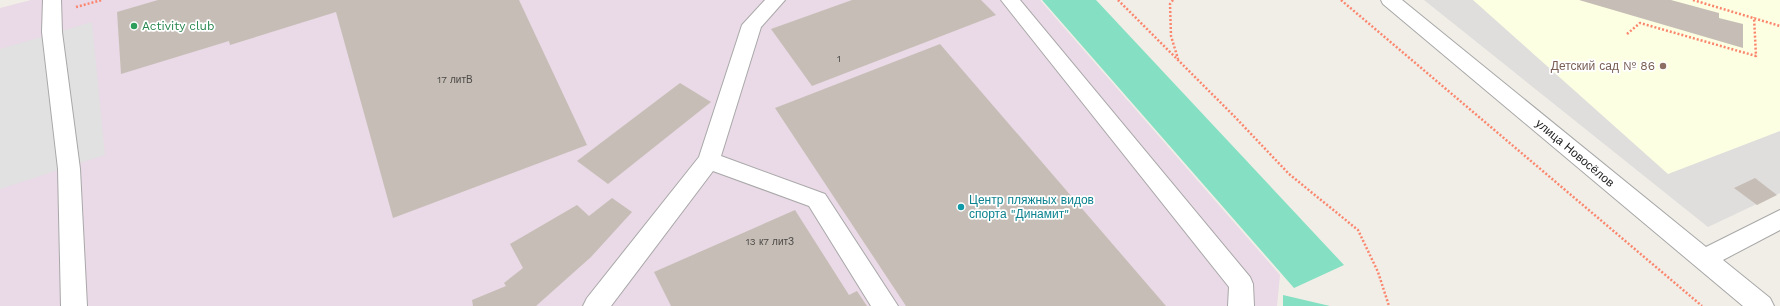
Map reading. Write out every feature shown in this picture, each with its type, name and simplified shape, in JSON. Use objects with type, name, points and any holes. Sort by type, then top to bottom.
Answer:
[{"type":"street","points":[[52,0],[52,32],[69,169],[74,306]]},
{"type":"street","points":[[596,306],[709,160],[752,25],[776,0]]},
{"type":"street","points":[[1010,0],[1240,284],[1241,306]]},
{"type":"street","name":"улица Новосёлов","points":[[1390,0],[1761,306]]},
{"type":"street","points":[[709,160],[817,200],[885,306]]},
{"type":"street","points":[[1704,259],[1780,219]]},
{"type":"path","points":[[1118,0],[1178,59],[1289,174],[1358,230],[1378,272],[1389,306]]},
{"type":"path","points":[[1173,0],[1170,4],[1171,36],[1178,59]]},
{"type":"path","points":[[1341,0],[1702,306]]},
{"type":"path","points":[[1693,0],[1780,26]]},
{"type":"path","points":[[1627,34],[1640,23],[1756,56],[1754,17]]},
{"type":"shaded area","points":[[31,0],[1040,0],[1280,275],[1277,306],[0,306],[0,8]]},
{"type":"shaded area","name":"Детский сад № 86","points":[[1424,0],[1780,0],[1780,193],[1708,227]]},
{"type":"shaded area","name":"Детский сад № 86","points":[[1473,0],[1780,0],[1780,131],[1668,174]]},
{"type":"shaded area","points":[[92,22],[105,155],[0,189],[0,49]]},
{"type":"green space","points":[[1042,0],[1096,0],[1344,265],[1294,288]]},
{"type":"green space","points":[[1283,295],[1330,306],[1283,306]]},
{"type":"building","points":[[158,0],[519,0],[587,145],[393,218],[336,12],[230,45],[229,41],[121,74],[117,12]]},
{"type":"building","points":[[852,0],[981,0],[996,15],[812,86],[771,29]]},
{"type":"building","points":[[1579,0],[1671,0],[1719,13],[1719,18],[1743,24],[1743,48]]},
{"type":"building","name":"Центр пляжных видов спорта \"Динамит\"","points":[[940,44],[1166,306],[906,306],[775,108]]},
{"type":"building","points":[[680,83],[711,102],[608,184],[577,161]]},
{"type":"building","points":[[1755,178],[1777,195],[1757,205],[1734,188]]},
{"type":"building","points":[[612,198],[632,212],[591,257],[536,306],[473,306],[472,300],[506,286],[504,283],[523,268],[510,244],[577,205],[589,216]]},
{"type":"building","points":[[795,210],[849,295],[857,291],[867,306],[671,306],[654,272]]},
{"type":"place","name":"Activity club","points":[[134,26]]},
{"type":"place","name":"Детский сад № 86","points":[[1663,66]]},
{"type":"place","name":"Центр пляжных видов спорта \"Динамит\"","points":[[961,207]]}]
